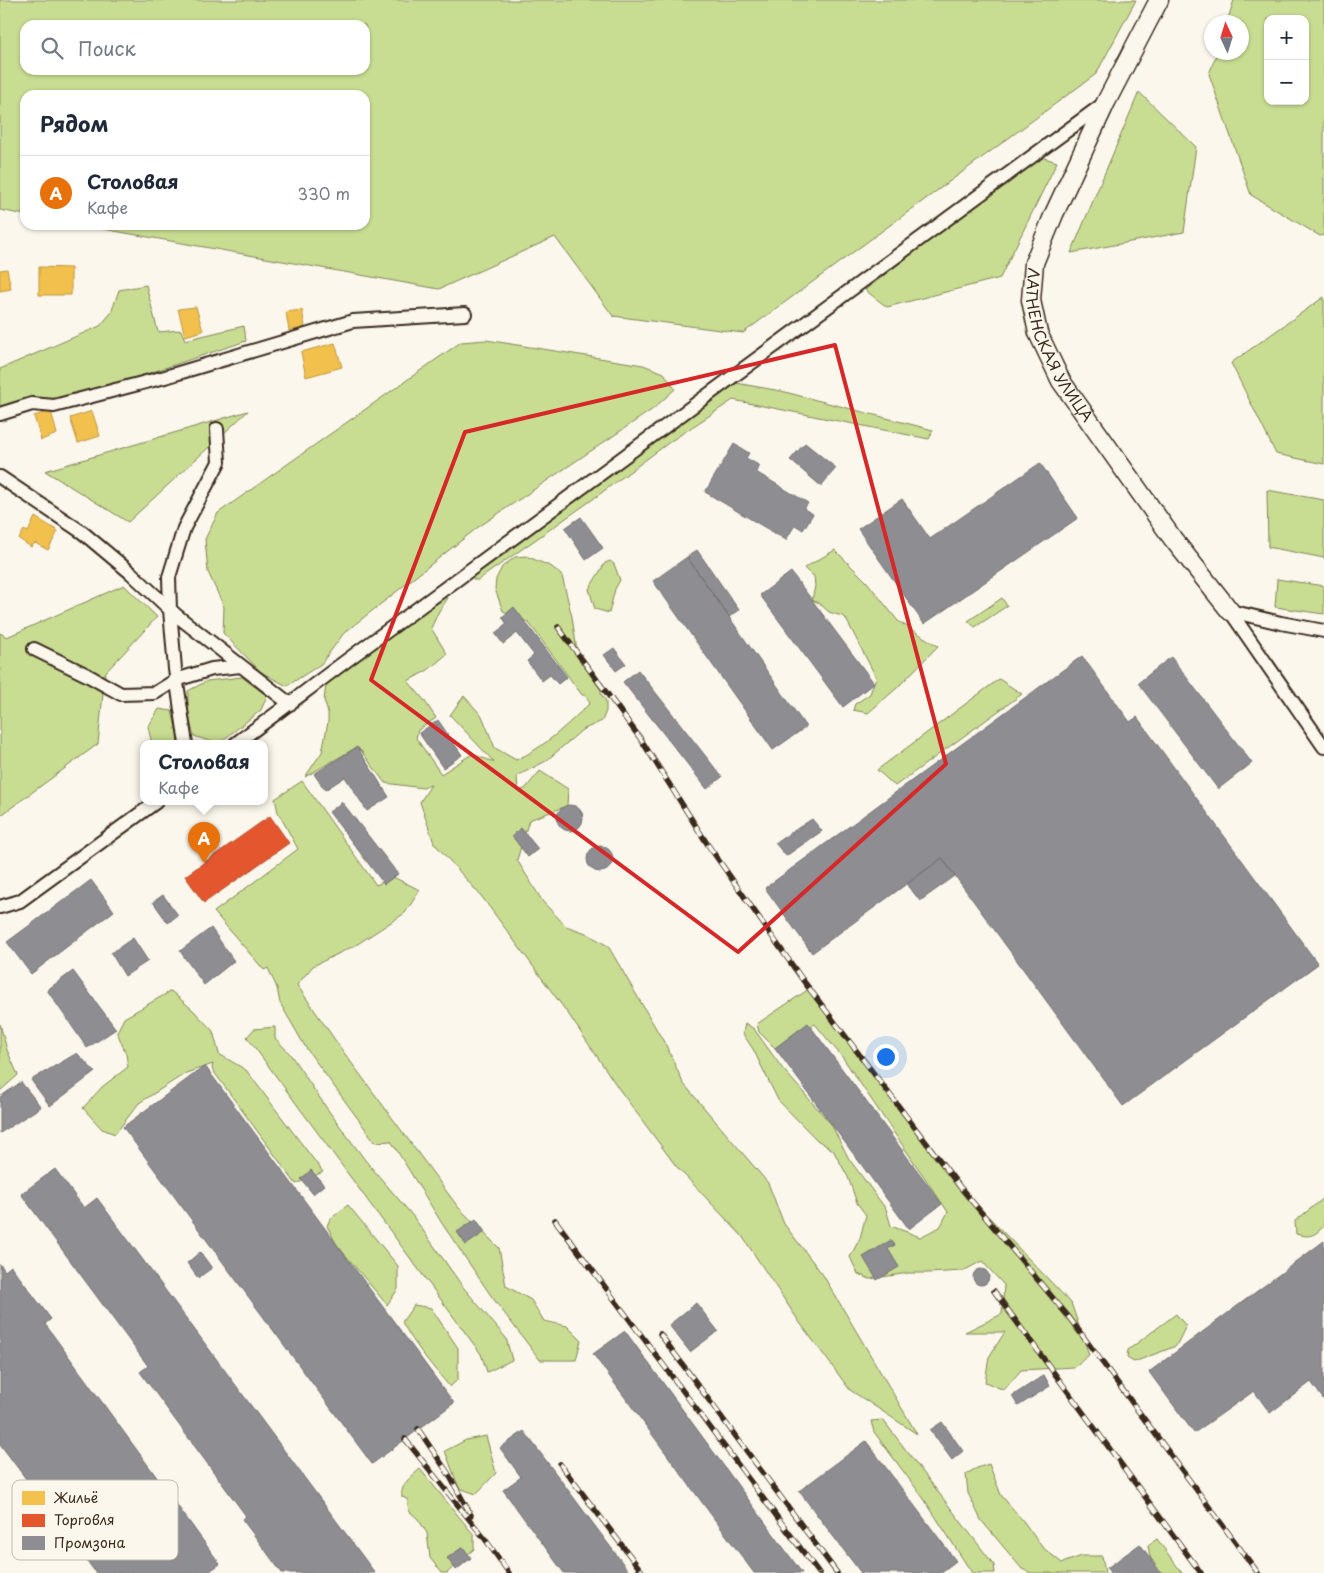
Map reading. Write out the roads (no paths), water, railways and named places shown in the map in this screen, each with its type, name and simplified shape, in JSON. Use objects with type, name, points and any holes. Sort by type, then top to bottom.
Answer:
[{"type":"street","name":"ЛАТНЕНСКАЯ УЛИЦА","points":[[1159,0],[1106,102],[1054,214],[1034,263],[1031,300],[1038,334],[1061,381],[1173,539],[1230,611],[1324,747]]},
{"type":"street","points":[[240,740],[290,704],[337,666],[386,632],[1106,102]]},
{"type":"street","points":[[0,414],[32,404],[54,406],[353,322],[465,314]]},
{"type":"street","points":[[185,740],[176,680],[169,577],[184,528],[219,462],[217,429]]},
{"type":"street","points":[[0,478],[82,532],[131,573],[170,610],[290,704]]},
{"type":"street","points":[[1230,611],[1324,631]]},
{"type":"street","points":[[34,649],[121,694],[155,693],[176,680],[212,668],[241,666]]},
{"type":"street","points":[[0,907],[20,901],[152,805]]},
{"type":"railway","points":[[558,627],[640,738],[708,845],[802,979],[960,1187],[1068,1316],[1258,1573]]},
{"type":"railway","points":[[555,1220],[819,1573]]},
{"type":"railway","points":[[994,1291],[1201,1573]]},
{"type":"railway","points":[[660,1334],[837,1573]]},
{"type":"railway","points":[[418,1429],[448,1473],[471,1515]]},
{"type":"railway","points":[[405,1439],[485,1539],[509,1573]]},
{"type":"railway","points":[[560,1464],[643,1573]]},
{"type":"place","name":"Столовая","points":[[204,863]]}]
